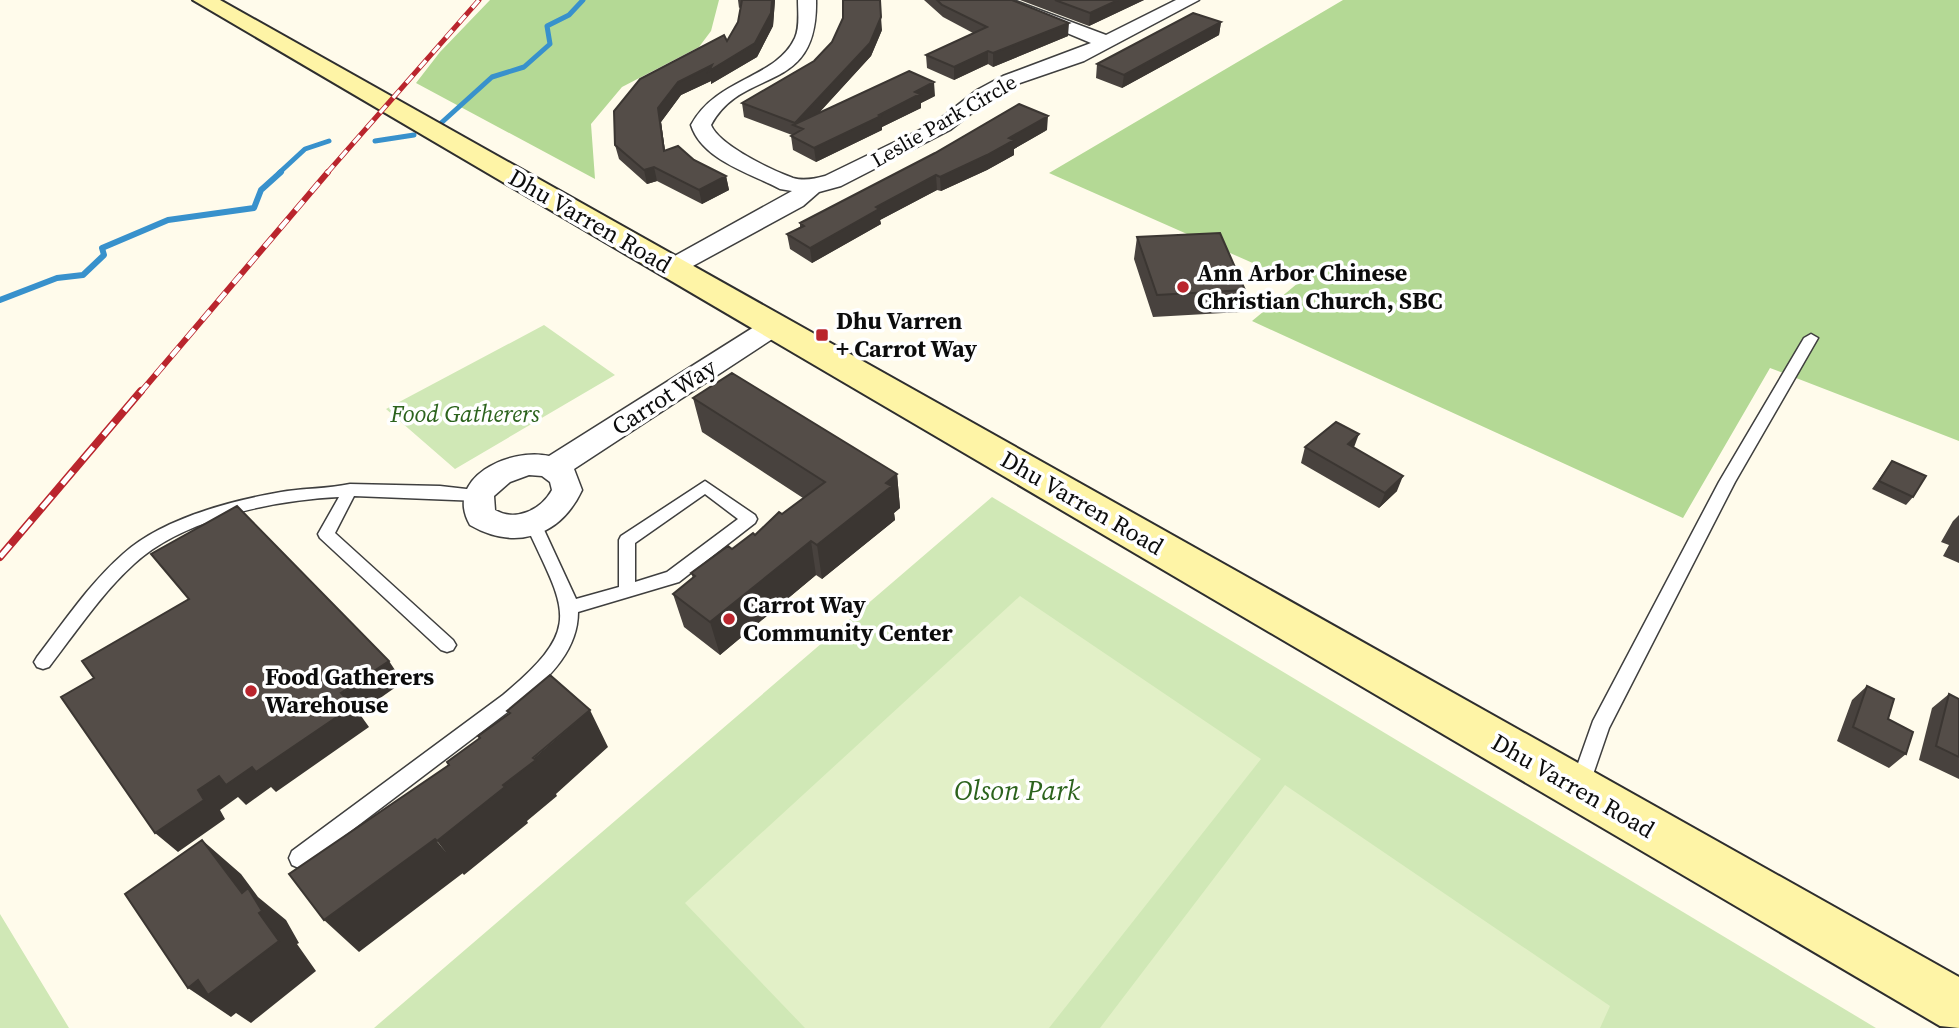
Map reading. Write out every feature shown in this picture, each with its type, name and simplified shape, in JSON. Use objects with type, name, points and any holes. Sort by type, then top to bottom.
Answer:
[{"type":"main road","name":"Dhu Varren Road","points":[[204,0],[1959,1007]]},
{"type":"street","points":[[799,185],[717,148],[705,137],[701,125],[706,113],[715,103],[768,75],[794,54],[804,39],[807,0]]},
{"type":"street","points":[[997,0],[1106,42]]},
{"type":"street","name":"Leslie Park Circle","points":[[662,262],[750,216],[795,201],[799,185],[834,181],[943,126],[984,93],[1010,80],[1077,57],[1191,0]]},
{"type":"street","name":"Carrot Way","points":[[553,468],[774,326]]},
{"type":"street","points":[[529,464],[553,468],[566,481],[564,499],[557,509],[533,523],[517,527],[490,524],[481,517],[477,508],[479,495],[491,479],[515,467],[529,464]]},
{"type":"lane","points":[[1579,789],[1600,727],[1727,482],[1811,338]]},
{"type":"lane","points":[[570,608],[673,577],[749,519],[705,486],[627,540],[627,589]]},
{"type":"lane","points":[[43,662],[128,558],[198,519],[254,502],[351,490],[479,495]]},
{"type":"lane","points":[[351,490],[326,534],[447,645]]},
{"type":"lane","points":[[299,858],[540,675],[565,640],[570,608],[533,523]]},
{"type":"green space","points":[[490,0],[719,0],[711,31],[699,47],[622,87],[591,124],[595,179],[416,83],[440,52]]},
{"type":"green space","points":[[1343,0],[1959,0],[1959,441],[1770,368],[1683,518],[1252,321],[1298,283],[1049,173]]},
{"type":"green space","name":"Food Gatherers","points":[[544,325],[615,375],[455,469],[386,409]]},
{"type":"green space","name":"Olson Park","points":[[992,497],[1876,1028],[374,1028]]},
{"type":"green space","points":[[1020,596],[1261,759],[1049,1028],[805,1028],[685,903]]},
{"type":"green space","points":[[1285,785],[1610,1006],[1600,1028],[1100,1028]]},
{"type":"green space","points":[[0,914],[69,1028],[0,1028]]},
{"type":"building","points":[[742,0],[772,0],[771,13],[755,43],[709,71],[712,65],[678,82],[658,108],[664,151],[678,146],[694,160],[726,176],[699,190],[654,167],[644,170],[615,145],[614,111],[640,79],[724,35],[727,41],[738,22]]},
{"type":"building","points":[[843,0],[880,0],[881,17],[870,43],[795,123],[742,103],[814,61],[832,42],[843,18]]},
{"type":"building","points":[[937,0],[1012,0],[1069,23],[993,53],[988,51],[954,67],[926,55],[987,27]]},
{"type":"building","points":[[1055,0],[1118,0],[1090,13]]},
{"type":"building","points":[[1193,13],[1221,22],[1124,75],[1097,64]]},
{"type":"building","points":[[909,71],[934,82],[915,92],[920,94],[879,115],[881,116],[814,148],[791,136],[803,129],[793,125]]},
{"type":"building","points":[[1019,104],[1048,116],[1009,138],[1014,140],[987,155],[940,177],[936,175],[876,207],[879,209],[810,248],[787,234],[804,226],[800,223],[935,153]]},
{"type":"building","points":[[1220,233],[1245,290],[1157,295],[1137,237]]},
{"type":"building","points":[[732,373],[897,474],[886,483],[892,486],[817,545],[811,541],[710,622],[673,594],[695,576],[691,573],[728,546],[732,549],[753,533],[755,535],[779,512],[782,514],[825,482],[693,398]]},
{"type":"building","points":[[1336,422],[1359,434],[1348,444],[1403,476],[1385,493],[1305,447]]},
{"type":"building","points":[[1892,461],[1926,476],[1913,497],[1879,481]]},
{"type":"building","name":"Food Gatherers Warehouse","points":[[237,506],[389,661],[341,693],[353,706],[256,772],[252,767],[226,785],[219,776],[198,790],[204,800],[155,833],[61,697],[94,678],[82,661],[189,599],[151,554]]},
{"type":"building","points":[[550,675],[590,710],[533,758],[536,760],[503,785],[505,787],[437,841],[435,839],[324,920],[289,874],[449,765],[447,762],[510,713],[507,711]]},
{"type":"building","points":[[1867,686],[1894,699],[1888,719],[1913,732],[1906,754],[1853,727]]},
{"type":"building","points":[[1949,694],[1959,699],[1959,757],[1936,746]]},
{"type":"building","points":[[202,840],[242,893],[248,888],[262,911],[259,913],[279,941],[208,995],[198,980],[188,988],[125,894]]},
{"type":"waterway","points":[[440,124],[492,77],[524,67],[550,44],[547,26],[569,15],[583,0]]},
{"type":"waterway","points":[[375,141],[414,135]]},
{"type":"waterway","points":[[279,173],[305,149],[329,141]]},
{"type":"waterway","points":[[0,300],[57,278],[83,275],[104,255],[102,248],[168,220],[254,208],[261,190],[281,172]]},
{"type":"railway","points":[[327,173],[479,0]]},
{"type":"railway","points":[[140,393],[328,172]]},
{"type":"railway","points":[[0,557],[141,391]]},
{"type":"place","name":"Ann Arbor Chinese Christian Church, SBC","points":[[1183,287]]},
{"type":"place","name":"Dhu Varren + Carrot Way","points":[[822,335]]},
{"type":"place","name":"Carrot Way Community Center","points":[[729,619]]},
{"type":"place","name":"Food Gatherers Warehouse","points":[[251,691]]}]
